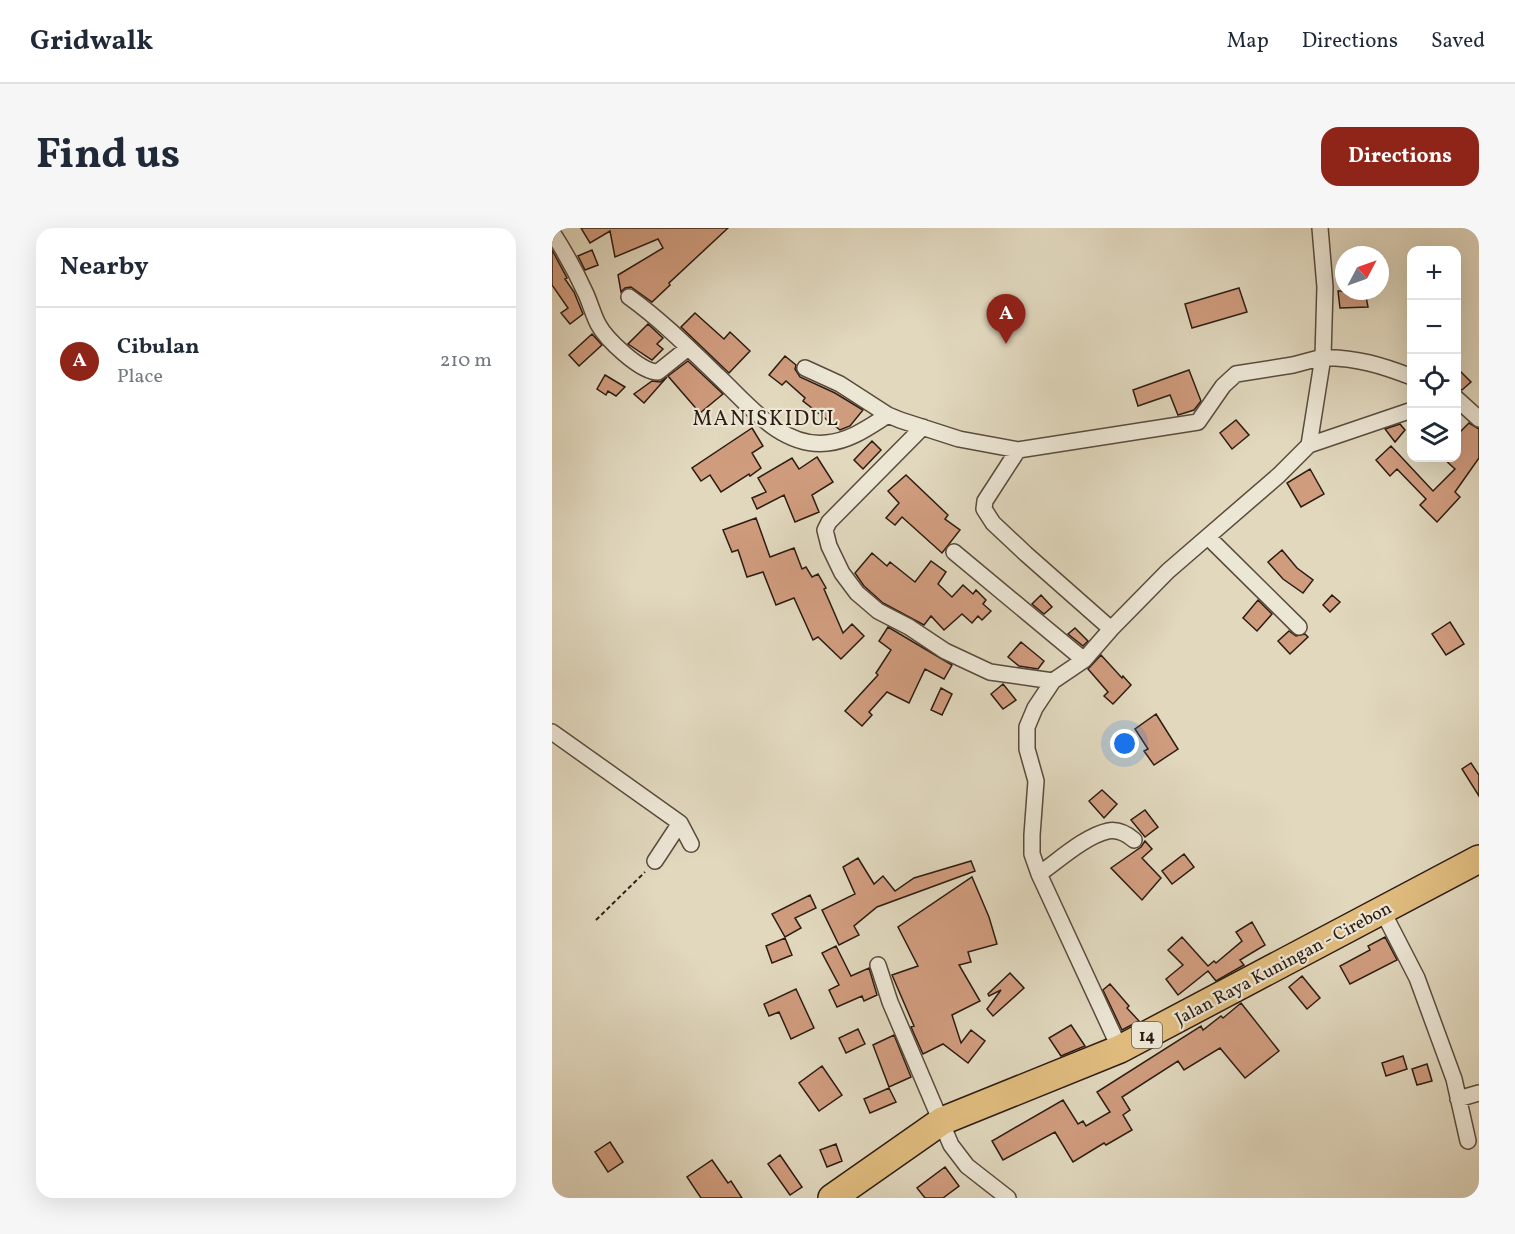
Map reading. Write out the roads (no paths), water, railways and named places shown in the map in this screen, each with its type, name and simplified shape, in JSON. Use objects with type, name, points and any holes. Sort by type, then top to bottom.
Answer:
[{"type":"highway","name":"Jalan Raya Kuningan - Cirebon","points":[[832,1198],[942,1121],[1120,1049],[1471,862]]},
{"type":"street","points":[[1309,445],[1323,357],[1325,287],[1320,228]]},
{"type":"street","points":[[552,232],[571,264],[598,324],[617,346],[642,367],[655,372],[688,348]]},
{"type":"street","points":[[629,297],[720,377],[754,412],[780,430],[804,442],[826,444],[849,438],[888,415]]},
{"type":"street","points":[[806,368],[840,384],[888,415],[959,439],[1018,450],[1198,422],[1223,386],[1236,374],[1293,365],[1323,357],[1357,359],[1407,375]]},
{"type":"street","points":[[1461,401],[1477,412]]},
{"type":"street","points":[[1120,1049],[1039,874],[1032,854],[1036,781],[1027,749],[1027,727],[1035,708],[1053,681],[1084,660],[1111,629],[1168,572],[1279,475],[1309,445],[1407,412]]},
{"type":"street","points":[[923,427],[829,522],[825,530],[829,546],[842,573],[857,593],[878,611],[909,627],[945,651],[990,672],[1053,681]]},
{"type":"street","points":[[1018,450],[985,501],[984,509],[993,524],[1111,629]]},
{"type":"street","points":[[1208,537],[1299,627]]},
{"type":"street","points":[[954,552],[1084,660]]},
{"type":"street","points":[[552,732],[680,823],[691,844]]},
{"type":"street","points":[[656,861],[680,823]]},
{"type":"street","points":[[1039,874],[1070,852],[1108,831],[1120,831],[1134,840]]},
{"type":"street","points":[[1382,910],[1418,978],[1454,1079],[1468,1141]]},
{"type":"street","points":[[878,965],[890,1002],[951,1145],[967,1166],[1008,1198]]},
{"type":"street","points":[[1458,1099],[1479,1093]]},
{"type":"place","name":"Cibulan","points":[[1006,344]]},
{"type":"district","name":"MANISKIDUL","points":[[766,418]]}]
